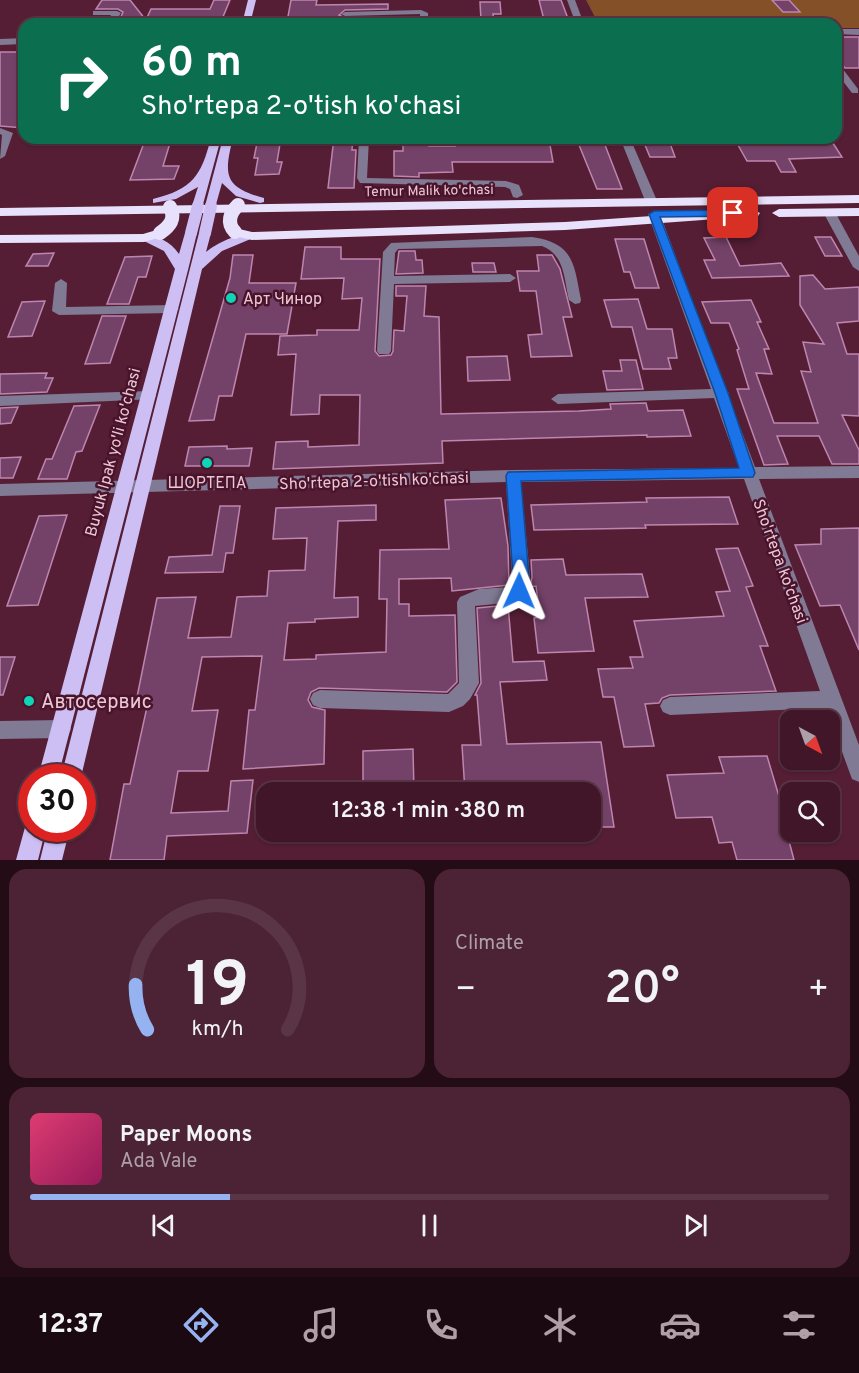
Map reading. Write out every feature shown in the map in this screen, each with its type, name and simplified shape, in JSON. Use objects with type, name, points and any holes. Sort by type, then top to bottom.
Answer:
[{"type":"highway","points":[[859,199],[750,207],[653,209],[517,195],[260,200],[237,205],[229,217],[230,227],[235,232],[252,236],[531,235],[653,209],[750,207],[859,212]]},
{"type":"highway","points":[[0,202],[164,204],[173,211],[172,220],[167,228],[144,238],[0,239]]},
{"type":"highway","name":"Temur Malik ko'chasi","points":[[0,212],[653,209]]},
{"type":"highway","name":"Temur Malik ko'chasi","points":[[0,224],[653,209]]},
{"type":"main road","points":[[248,18],[252,0]]},
{"type":"main road","points":[[258,18],[262,0]]},
{"type":"main road","name":"Buyuk Ipak yo'li ko'chasi","points":[[74,764],[134,487],[198,233],[198,206],[214,144]]},
{"type":"main road","name":"Buyuk Ipak yo'li ko'chasi","points":[[198,233],[212,206],[227,144]]},
{"type":"main road","points":[[221,168],[225,181],[233,190],[260,200]]},
{"type":"main road","points":[[164,204],[190,189],[208,169]]},
{"type":"main road","points":[[144,238],[157,241],[170,248],[189,270],[218,248],[252,236]]},
{"type":"main road","name":"Buyuk Ipak yo'li ko'chasi","points":[[52,764],[134,487],[149,396],[172,309],[189,270]]},
{"type":"main road","points":[[27,860],[32,842]]},
{"type":"main road","points":[[51,860],[56,842]]},
{"type":"street","points":[[571,0],[578,18]]},
{"type":"street","points":[[345,14],[421,12],[424,13],[424,18]]},
{"type":"street","points":[[96,13],[117,13],[114,18]]},
{"type":"street","points":[[842,32],[859,32]]},
{"type":"street","points":[[0,42],[18,41]]},
{"type":"street","points":[[842,74],[855,91]]},
{"type":"street","points":[[0,131],[8,133],[0,156]]},
{"type":"street","points":[[364,144],[362,178],[364,181],[506,184],[515,187],[517,195]]},
{"type":"street","name":"Sho'rtepa ko'chasi","points":[[627,144],[722,393],[748,473],[859,772]]},
{"type":"street","points":[[830,212],[859,267]]},
{"type":"street","points":[[384,351],[389,252],[395,246],[531,235],[550,243],[563,252],[575,300]]},
{"type":"street","points":[[388,280],[510,278]]},
{"type":"street","points":[[61,283],[59,311],[172,309]]},
{"type":"street","points":[[558,399],[722,393]]},
{"type":"street","points":[[0,401],[149,396]]},
{"type":"street","name":"Sho'rtepa 2-o'tish ko'chasi","points":[[0,490],[513,476],[859,472]]},
{"type":"street","points":[[320,699],[449,703],[464,695],[469,683],[466,602],[479,596],[511,596],[519,591],[521,577],[513,476]]},
{"type":"street","points":[[670,705],[832,699]]},
{"type":"street","points":[[0,730],[61,729]]},
{"type":"shaded area","points":[[586,0],[859,0],[859,28],[842,28],[842,18],[595,18]]},
{"type":"building","points":[[102,0],[130,0],[144,18],[120,18],[123,12],[118,9],[96,9]]},
{"type":"building","points":[[214,0],[230,0],[222,18],[147,18],[151,9],[210,9]]},
{"type":"building","points":[[291,0],[317,0],[316,5],[388,4],[388,9],[345,10],[339,15],[345,18],[288,18]]},
{"type":"building","points":[[539,0],[561,0],[568,18],[544,18]]},
{"type":"building","points":[[772,0],[789,0],[800,12],[783,12]]},
{"type":"building","points":[[480,2],[500,2],[501,14],[493,14],[494,18],[481,18]]},
{"type":"building","points":[[842,37],[859,37],[859,68],[845,68],[842,64]]},
{"type":"building","points":[[0,52],[18,52],[18,128],[0,126]]},
{"type":"building","points":[[144,144],[170,144],[163,166],[179,166],[174,179],[130,180]]},
{"type":"building","points":[[257,144],[280,144],[277,162],[282,162],[279,174],[255,175],[258,158],[254,158]]},
{"type":"building","points":[[333,144],[352,144],[352,150],[356,150],[354,188],[328,188]]},
{"type":"building","points":[[403,144],[429,144],[429,146],[550,145],[553,162],[452,162],[453,172],[419,173],[419,177],[394,176],[394,151],[403,151]]},
{"type":"building","points":[[645,144],[670,144],[675,157],[650,157]]},
{"type":"building","points":[[834,144],[842,157],[789,159],[796,172],[781,172],[775,161],[747,161],[738,145]]},
{"type":"building","points":[[579,145],[605,145],[622,189],[597,189]]},
{"type":"building","points":[[726,237],[740,266],[781,263],[789,276],[712,278],[704,260],[715,260],[704,238]]},
{"type":"building","points":[[815,237],[831,237],[842,256],[825,256]]},
{"type":"building","points":[[615,239],[644,239],[659,288],[635,288],[630,272],[624,272]]},
{"type":"building","points":[[305,247],[341,247],[341,259],[380,259],[375,351],[379,356],[391,355],[394,330],[404,331],[407,296],[396,296],[396,286],[426,286],[424,316],[439,317],[441,414],[579,411],[611,409],[610,404],[646,403],[648,411],[683,410],[691,436],[647,437],[647,435],[442,441],[443,463],[273,469],[276,442],[308,441],[308,447],[359,445],[360,395],[320,395],[319,414],[291,415],[296,354],[278,355],[280,336],[317,335],[317,330],[359,330],[362,298],[342,299],[344,278],[301,279]]},
{"type":"building","points":[[399,251],[415,251],[416,260],[422,260],[423,273],[396,274]]},
{"type":"building","points":[[54,253],[48,266],[26,266],[33,254]]},
{"type":"building","points":[[233,255],[253,255],[249,283],[296,283],[287,334],[246,334],[232,396],[219,396],[214,420],[189,421],[230,278]]},
{"type":"building","points":[[537,255],[552,255],[560,269],[572,317],[563,317],[572,356],[531,357],[528,335],[542,334],[536,291],[520,291],[517,271],[539,271]]},
{"type":"building","points":[[152,256],[146,277],[138,277],[129,304],[107,304],[125,257]]},
{"type":"building","points":[[472,263],[494,263],[496,272],[473,272]]},
{"type":"building","points":[[813,275],[825,289],[859,287],[859,321],[837,323],[847,354],[859,354],[859,416],[842,415],[859,450],[859,464],[832,464],[819,436],[777,436],[788,464],[764,465],[737,389],[749,389],[737,350],[739,349],[729,323],[711,323],[702,302],[751,300],[761,322],[757,322],[769,349],[764,349],[772,374],[756,373],[774,423],[818,423],[801,371],[811,372],[803,342],[824,344],[800,305],[800,276]]},
{"type":"building","points":[[638,299],[647,329],[672,329],[677,358],[668,358],[671,369],[643,369],[632,327],[612,327],[604,300]]},
{"type":"building","points":[[45,301],[32,336],[8,337],[22,302]]},
{"type":"building","points":[[102,316],[126,316],[110,363],[85,364]]},
{"type":"building","points":[[507,356],[510,380],[468,381],[467,357]]},
{"type":"building","points":[[620,360],[636,360],[643,389],[607,390],[603,371],[622,371]]},
{"type":"building","points":[[47,373],[45,378],[53,378],[47,392],[0,394],[0,374]]},
{"type":"building","points":[[100,405],[82,451],[76,452],[67,479],[38,479],[46,459],[52,459],[74,406]]},
{"type":"building","points":[[18,407],[11,423],[0,424],[0,408]]},
{"type":"building","points":[[227,446],[227,449],[252,448],[249,466],[185,466],[189,447]]},
{"type":"building","points":[[21,457],[13,478],[0,478],[0,458]]},
{"type":"building","points":[[729,497],[738,524],[534,530],[531,505],[647,502],[646,498]]},
{"type":"building","points":[[501,498],[508,546],[509,585],[452,591],[451,578],[399,579],[399,604],[409,604],[409,616],[455,615],[457,682],[447,692],[319,688],[311,692],[308,700],[312,707],[325,710],[324,764],[243,769],[249,710],[255,710],[262,656],[202,657],[192,711],[218,710],[208,771],[178,771],[171,813],[228,811],[231,781],[253,780],[247,833],[167,836],[164,860],[110,860],[124,784],[130,784],[147,707],[135,707],[157,598],[196,597],[188,638],[231,637],[237,597],[267,596],[269,571],[305,570],[307,538],[273,539],[276,508],[376,505],[376,520],[338,521],[334,598],[358,597],[358,617],[288,623],[284,660],[316,659],[316,655],[386,652],[387,599],[379,599],[380,550],[449,549],[445,500]]},
{"type":"building","points":[[220,506],[240,506],[233,553],[226,553],[223,572],[165,573],[169,557],[212,555]]},
{"type":"building","points":[[67,515],[38,605],[7,606],[39,516]]},
{"type":"building","points":[[859,528],[859,650],[840,605],[820,606],[795,545],[821,544],[821,529]]},
{"type":"building","points":[[738,548],[753,586],[746,587],[768,646],[760,646],[776,691],[670,695],[662,698],[659,703],[645,704],[654,746],[624,747],[614,697],[603,697],[598,669],[633,668],[630,657],[643,657],[634,621],[724,616],[716,592],[730,591],[716,549]]},
{"type":"building","points":[[563,559],[566,575],[642,574],[648,597],[585,598],[594,651],[538,653],[534,618],[540,617],[536,586],[530,587],[531,560]]},
{"type":"building","points":[[508,605],[513,662],[544,661],[547,680],[500,682],[507,744],[601,742],[614,827],[601,827],[601,782],[464,782],[462,745],[481,745],[477,695],[475,695],[481,683],[477,608]]},
{"type":"building","points":[[0,657],[15,657],[3,695],[0,695]]},
{"type":"building","points":[[413,749],[414,782],[363,782],[363,751]]},
{"type":"building","points":[[767,756],[780,800],[780,842],[789,842],[794,860],[737,860],[732,842],[719,843],[712,817],[676,818],[667,775],[724,773],[719,757]]},
{"type":"place","name":"Арт Чинор","points":[[231,298]]},
{"type":"place","name":"ШОРТЕПА","points":[[207,463]]},
{"type":"place","name":"Автосервис","points":[[29,701]]},
{"type":"route","points":[[519,591],[521,577],[513,476],[748,473],[722,393],[654,214],[733,213]]}]
